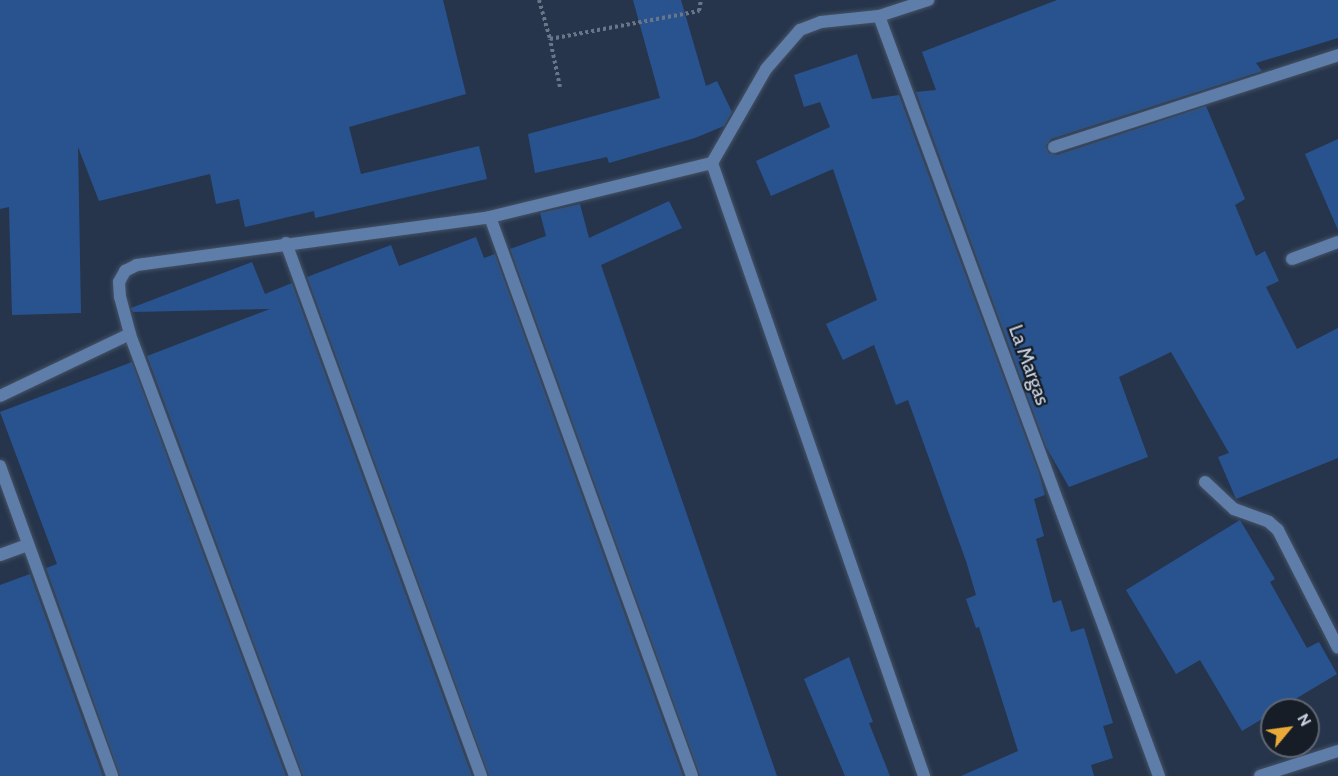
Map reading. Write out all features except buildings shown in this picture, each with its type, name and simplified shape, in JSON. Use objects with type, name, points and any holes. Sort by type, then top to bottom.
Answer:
[{"type":"street","points":[[295,776],[130,334],[120,297],[119,282],[125,271],[137,265],[490,217],[712,163],[766,69],[800,30],[821,21],[879,16],[928,0]]},
{"type":"street","name":"La Margas","points":[[879,16],[1159,776]]},
{"type":"street","points":[[1054,147],[1338,55]]},
{"type":"street","points":[[712,163],[924,776]]},
{"type":"street","points":[[490,217],[692,776]]},
{"type":"street","points":[[1292,259],[1338,242]]},
{"type":"street","points":[[286,243],[481,776]]},
{"type":"street","points":[[0,396],[130,334]]},
{"type":"street","points":[[0,466],[112,776]]},
{"type":"street","points":[[1205,482],[1234,509],[1269,522],[1278,530],[1338,648]]},
{"type":"street","points":[[0,555],[28,545]]},
{"type":"street","points":[[1260,776],[1338,751]]},
{"type":"path","points":[[538,0],[550,39],[560,87]]},
{"type":"path","points":[[550,39],[699,11],[701,0]]}]
